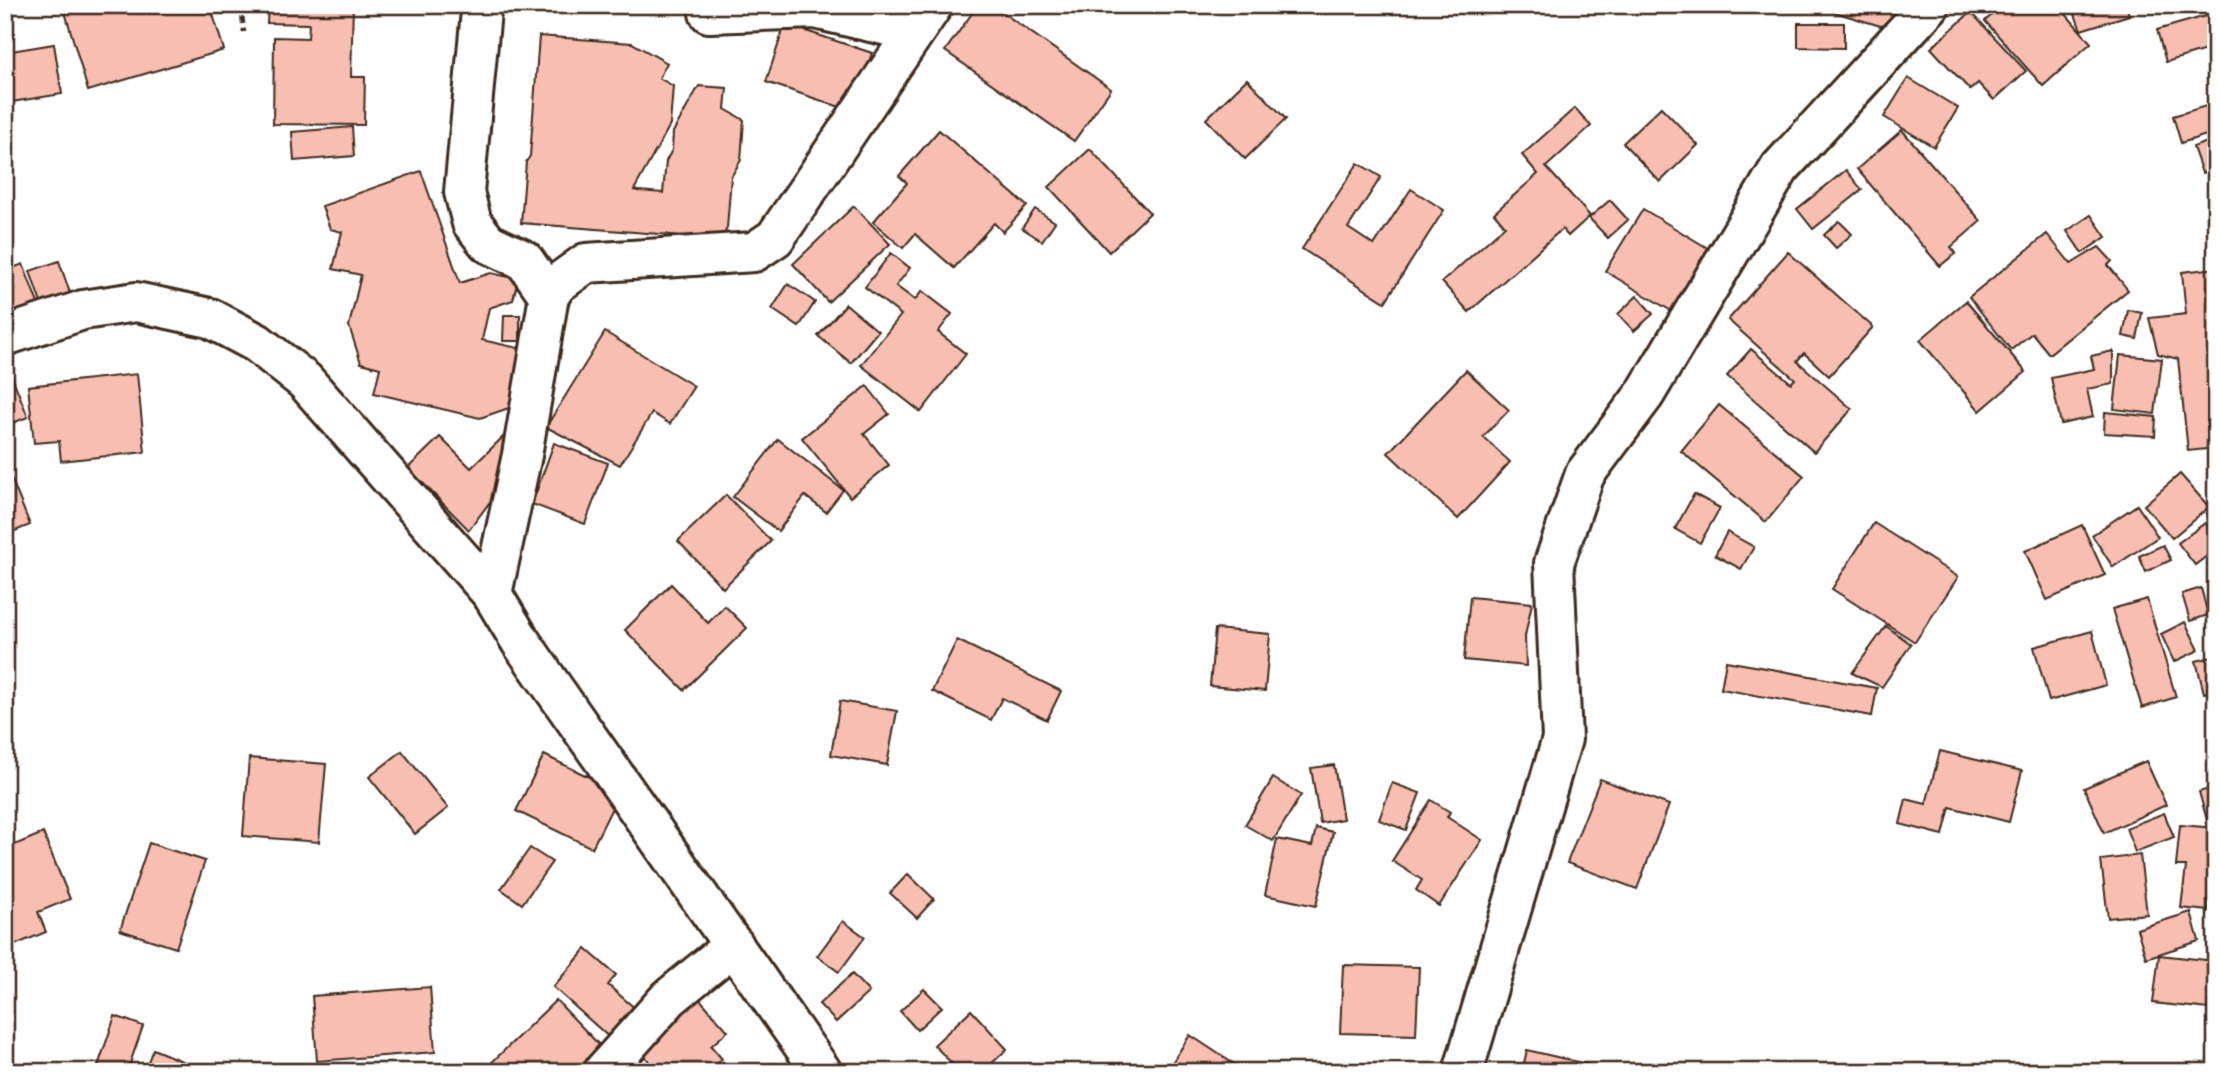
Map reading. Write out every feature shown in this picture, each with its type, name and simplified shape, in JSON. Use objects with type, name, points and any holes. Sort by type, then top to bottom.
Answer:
[{"type":"street","points":[[1463,1072],[1562,739],[1554,563],[1585,474],[1646,394],[1780,168],[1930,5]]},
{"type":"street","points":[[492,594],[522,455],[549,296],[557,284],[586,264],[754,252],[775,238],[923,19],[815,9],[709,13]]},
{"type":"street","points":[[481,11],[464,192],[472,223],[488,243],[524,260],[549,296]]},
{"type":"street","points":[[5,336],[83,310],[136,302],[210,318],[257,342],[305,381],[492,594],[521,642],[821,1072]]},
{"type":"street","points":[[603,1072],[669,999],[734,945]]},
{"type":"path","points":[[241,5],[244,32]]},
{"type":"building","points":[[63,5],[210,5],[224,50],[88,91]]},
{"type":"building","points":[[268,5],[353,5],[351,77],[365,77],[364,125],[273,124],[274,37],[308,38],[309,24],[267,23]]},
{"type":"building","points":[[978,5],[992,5],[1111,89],[1074,141],[945,51]]},
{"type":"building","points":[[1811,5],[1908,5],[1894,30]]},
{"type":"building","points":[[2003,5],[2058,5],[2091,43],[2043,86],[1985,21]]},
{"type":"building","points":[[2083,5],[2126,5],[2129,15],[2081,30],[2073,9]]},
{"type":"building","points":[[1971,12],[2026,71],[1994,100],[1978,83],[1970,90],[1931,48]]},
{"type":"building","points":[[2216,13],[2216,47],[2166,62],[2157,30]]},
{"type":"building","points":[[1798,23],[1844,23],[1844,48],[1798,47]]},
{"type":"building","points":[[785,24],[872,53],[852,111],[766,82]]},
{"type":"building","points":[[539,36],[632,43],[667,63],[659,78],[673,86],[670,125],[634,190],[663,193],[666,161],[672,150],[673,132],[699,86],[727,88],[725,109],[744,120],[741,160],[731,177],[727,228],[722,239],[521,223],[526,162],[530,156]]},
{"type":"building","points":[[54,44],[62,94],[5,103],[5,52]]},
{"type":"building","points":[[1908,78],[1958,108],[1934,147],[1884,117]]},
{"type":"building","points":[[1247,79],[1286,119],[1245,159],[1206,119]]},
{"type":"building","points":[[2216,103],[2216,132],[2181,143],[2173,116]]},
{"type":"building","points":[[1661,107],[1698,145],[1660,182],[1623,143]]},
{"type":"building","points":[[1575,108],[1591,126],[1546,167],[1590,216],[1568,236],[1562,229],[1469,312],[1442,282],[1505,226],[1494,213],[1538,174],[1522,155]]},
{"type":"building","points":[[352,127],[354,156],[294,161],[292,132]]},
{"type":"building","points":[[939,130],[1027,206],[1003,232],[994,223],[954,268],[915,234],[903,248],[873,222],[907,183],[899,176]]},
{"type":"building","points":[[1902,130],[1981,221],[1951,247],[1956,253],[1940,266],[1857,169]]},
{"type":"building","points":[[2216,139],[2216,168],[2202,173],[2193,147]]},
{"type":"building","points":[[1090,149],[1150,213],[1109,252],[1049,187]]},
{"type":"building","points":[[1358,163],[1381,177],[1348,228],[1374,245],[1411,189],[1444,210],[1385,302],[1302,249]]},
{"type":"building","points":[[1846,170],[1862,190],[1813,229],[1797,209]]},
{"type":"building","points":[[421,171],[460,283],[491,273],[518,279],[513,300],[489,308],[482,340],[523,349],[509,408],[480,418],[374,393],[380,368],[361,363],[349,326],[361,275],[333,269],[342,232],[330,229],[322,206]]},
{"type":"building","points":[[1610,200],[1628,220],[1608,238],[1589,218]]},
{"type":"building","points":[[854,206],[890,244],[828,302],[793,264]]},
{"type":"building","points":[[1035,209],[1055,222],[1042,241],[1022,228]]},
{"type":"building","points":[[1643,209],[1716,253],[1678,315],[1605,271]]},
{"type":"building","points":[[2091,215],[2106,237],[2082,253],[2067,231]]},
{"type":"building","points":[[1839,221],[1852,234],[1836,248],[1824,235]]},
{"type":"building","points":[[2047,234],[2071,264],[2099,247],[2112,261],[2108,265],[2128,290],[2049,354],[2032,333],[2011,350],[1969,297]]},
{"type":"building","points":[[1788,252],[1873,327],[1829,376],[1804,353],[1797,361],[1852,409],[1814,452],[1727,376],[1751,349],[1791,383],[1795,379],[1728,320]]},
{"type":"building","points":[[891,253],[910,268],[896,286],[915,300],[922,291],[952,314],[938,332],[966,354],[921,412],[861,365],[901,315],[865,287]]},
{"type":"building","points":[[59,261],[72,299],[43,309],[30,271]]},
{"type":"building","points":[[23,264],[40,309],[5,323],[5,271]]},
{"type":"building","points":[[2216,268],[2216,448],[2188,451],[2178,359],[2158,354],[2149,318],[2186,314],[2182,272]]},
{"type":"building","points":[[788,284],[815,302],[799,327],[772,309]]},
{"type":"building","points":[[1637,296],[1653,314],[1634,331],[1618,314]]},
{"type":"building","points":[[1966,301],[2026,372],[1980,411],[1920,340]]},
{"type":"building","points":[[846,304],[878,331],[851,363],[818,336]]},
{"type":"building","points":[[2128,310],[2142,313],[2137,339],[2123,336]]},
{"type":"building","points":[[504,315],[520,315],[520,341],[503,341]]},
{"type":"building","points":[[605,332],[694,386],[670,424],[652,413],[620,465],[546,427]]},
{"type":"building","points":[[2113,351],[2113,384],[2087,389],[2093,417],[2061,424],[2051,378],[2094,369],[2091,356]]},
{"type":"building","points":[[2120,355],[2162,359],[2155,414],[2114,409]]},
{"type":"building","points":[[5,359],[28,417],[5,426]]},
{"type":"building","points":[[1466,370],[1509,410],[1483,437],[1510,462],[1458,519],[1388,453]]},
{"type":"building","points":[[137,374],[145,452],[61,461],[59,441],[34,443],[28,386]]},
{"type":"building","points":[[867,386],[889,414],[864,434],[889,465],[850,497],[802,438]]},
{"type":"building","points":[[1719,405],[1804,476],[1766,522],[1681,451]]},
{"type":"building","points":[[2105,412],[2156,417],[2155,436],[2104,433]]},
{"type":"building","points":[[504,436],[505,455],[498,491],[469,530],[408,468],[440,437],[471,468]]},
{"type":"building","points":[[778,439],[843,490],[826,512],[805,496],[778,531],[733,497]]},
{"type":"building","points":[[554,443],[608,463],[585,524],[532,504]]},
{"type":"building","points":[[5,463],[30,525],[5,535]]},
{"type":"building","points":[[2180,474],[2209,507],[2172,538],[2144,505]]},
{"type":"building","points":[[1694,494],[1720,508],[1700,543],[1675,529]]},
{"type":"building","points":[[726,495],[771,541],[723,588],[678,541]]},
{"type":"building","points":[[2137,505],[2158,537],[2113,567],[2092,535]]},
{"type":"building","points":[[1874,523],[1958,577],[1915,642],[1832,589]]},
{"type":"building","points":[[2205,523],[2216,537],[2216,549],[2195,565],[2178,543]]},
{"type":"building","points":[[2082,525],[2105,575],[2047,600],[2025,551]]},
{"type":"building","points":[[1727,532],[1754,547],[1741,569],[1715,555]]},
{"type":"building","points":[[2163,545],[2171,560],[2146,572],[2139,556]]},
{"type":"building","points":[[671,584],[708,623],[725,606],[747,628],[684,690],[625,630]]},
{"type":"building","points":[[2201,588],[2208,615],[2190,621],[2182,594]]},
{"type":"building","points":[[1470,597],[1532,603],[1525,636],[1526,666],[1464,660]]},
{"type":"building","points":[[2147,599],[2176,697],[2142,708],[2112,609]]},
{"type":"building","points":[[2185,622],[2199,650],[2174,662],[2161,634]]},
{"type":"building","points":[[1886,626],[1911,644],[1882,687],[1852,673]]},
{"type":"building","points":[[1215,629],[1270,634],[1265,691],[1210,686]]},
{"type":"building","points":[[2092,631],[2106,685],[2049,701],[2034,647]]},
{"type":"building","points":[[957,640],[1061,691],[1047,720],[1002,698],[991,720],[932,691]]},
{"type":"building","points":[[2216,656],[2216,690],[2204,693],[2196,661]]},
{"type":"building","points":[[1726,661],[1877,688],[1872,716],[1721,689]]},
{"type":"building","points":[[840,701],[897,711],[887,765],[831,755]]},
{"type":"building","points":[[402,751],[448,808],[415,834],[369,777]]},
{"type":"building","points":[[1940,751],[2022,771],[2009,822],[1950,807],[1943,835],[1900,824],[1906,799],[1926,804]]},
{"type":"building","points":[[544,755],[620,792],[592,848],[516,811]]},
{"type":"building","points":[[249,758],[326,764],[319,842],[243,836]]},
{"type":"building","points":[[2146,761],[2166,805],[2104,833],[2084,788]]},
{"type":"building","points":[[1334,765],[1343,819],[1320,823],[1311,768]]},
{"type":"building","points":[[1273,778],[1301,795],[1273,841],[1245,825]]},
{"type":"building","points":[[1600,779],[1669,805],[1637,889],[1567,863]]},
{"type":"building","points":[[1392,783],[1420,793],[1406,830],[1379,820]]},
{"type":"building","points":[[2216,787],[2216,817],[2207,820],[2199,792]]},
{"type":"building","points":[[1431,800],[1450,812],[1447,817],[1482,840],[1439,906],[1416,890],[1422,880],[1392,861]]},
{"type":"building","points":[[2164,813],[2174,837],[2135,852],[2126,828]]},
{"type":"building","points":[[2180,825],[2216,828],[2208,911],[2181,908],[2186,866],[2176,866]]},
{"type":"building","points":[[1316,828],[1333,832],[1316,906],[1265,895],[1277,839],[1312,846]]},
{"type":"building","points":[[43,833],[70,899],[38,912],[46,932],[5,949],[5,849]]},
{"type":"building","points":[[149,843],[205,861],[176,948],[120,930]]},
{"type":"building","points":[[530,848],[552,862],[522,904],[501,889]]},
{"type":"building","points":[[2140,855],[2147,914],[2108,918],[2101,860]]},
{"type":"building","points":[[908,874],[934,899],[917,918],[890,893]]},
{"type":"building","points":[[2191,912],[2199,941],[2146,958],[2137,929]]},
{"type":"building","points":[[843,921],[865,937],[839,972],[817,956]]},
{"type":"building","points":[[586,949],[616,975],[608,985],[637,1010],[611,1039],[553,987]]},
{"type":"building","points":[[2159,955],[2215,961],[2209,1009],[2153,1003]]},
{"type":"building","points":[[1343,965],[1419,967],[1416,1035],[1340,1033]]},
{"type":"building","points":[[852,974],[869,992],[836,1022],[819,1004]]},
{"type":"building","points":[[430,987],[435,1052],[317,1061],[312,996]]},
{"type":"building","points":[[924,989],[942,1007],[917,1030],[900,1011]]},
{"type":"building","points":[[698,997],[728,1031],[711,1046],[722,1059],[709,1072],[659,1072],[639,1050]]},
{"type":"building","points":[[556,1000],[604,1050],[582,1072],[482,1072]]},
{"type":"building","points":[[971,1010],[1007,1049],[983,1072],[960,1072],[934,1045]]},
{"type":"building","points":[[115,1016],[143,1026],[127,1072],[96,1072]]},
{"type":"building","points":[[1190,1035],[1246,1072],[1166,1072]]},
{"type":"building","points":[[153,1049],[208,1072],[144,1072]]},
{"type":"building","points":[[1527,1050],[1603,1068],[1602,1072],[1522,1072]]}]
